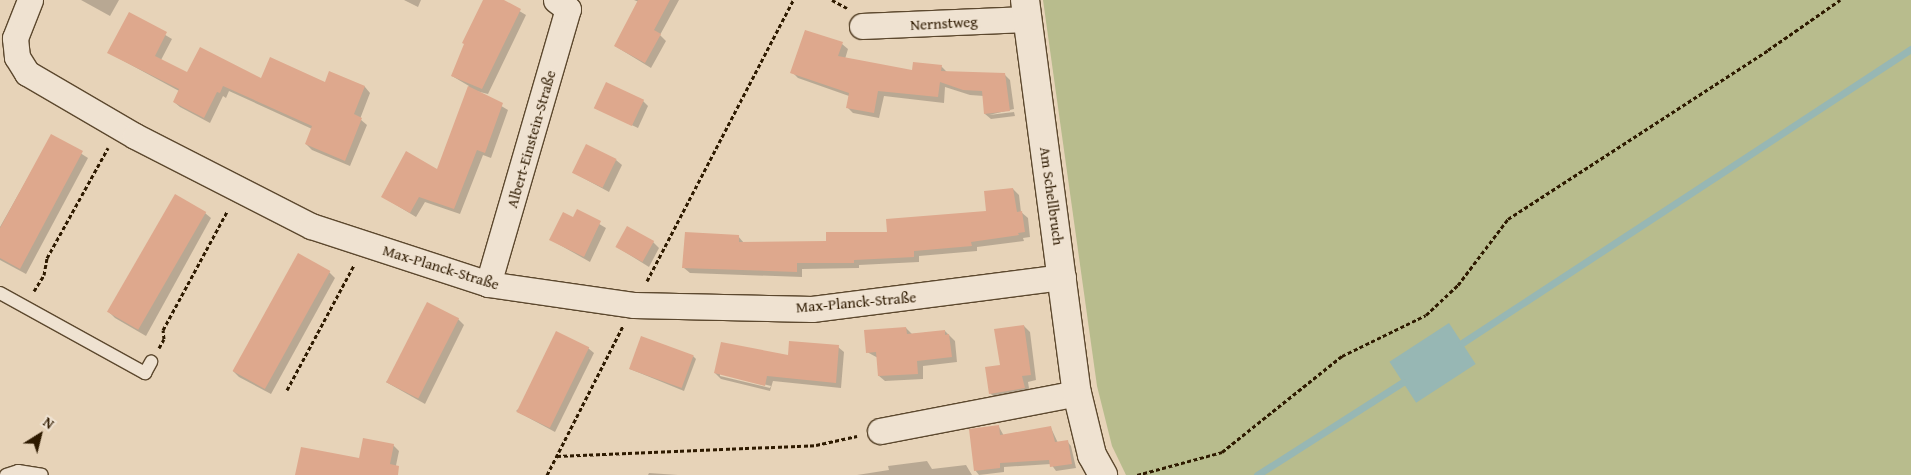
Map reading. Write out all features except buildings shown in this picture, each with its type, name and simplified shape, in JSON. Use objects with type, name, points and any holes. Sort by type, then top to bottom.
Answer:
[{"type":"street","name":"Max-Planck-Straße","points":[[30,0],[15,38],[17,57],[27,73],[120,127],[311,226],[488,284],[634,305],[812,309],[1063,276]]},
{"type":"street","name":"Albert-Einstein-Straße","points":[[488,284],[566,3]]},
{"type":"street","name":"Nernstweg","points":[[862,26],[1026,9]]},
{"type":"street","name":"Am Schellbruch","points":[[1026,9],[1078,393],[1092,454],[1103,475]]},
{"type":"street","points":[[880,432],[1078,393]]},
{"type":"lane","points":[[0,292],[145,374],[151,362]]},
{"type":"lane","points":[[6,475],[18,471],[42,475]]},
{"type":"path","points":[[547,475],[792,0]]},
{"type":"path","points":[[1137,475],[1222,452],[1342,356],[1426,315],[1458,285],[1508,219],[1768,50],[1840,0]]},
{"type":"path","points":[[25,306],[44,274],[47,258],[120,127]]},
{"type":"path","points":[[151,362],[164,338],[163,330],[239,189]]},
{"type":"path","points":[[287,390],[365,244]]},
{"type":"path","points":[[556,456],[816,445],[880,432]]},
{"type":"green space","points":[[1043,0],[1911,0],[1911,475],[1126,475],[1112,446],[1097,386]]},
{"type":"water","points":[[1449,323],[1476,364],[1416,403],[1389,362]]},
{"type":"waterway","points":[[1462,343],[1911,49]]},
{"type":"waterway","points":[[1257,475],[1403,382]]}]
